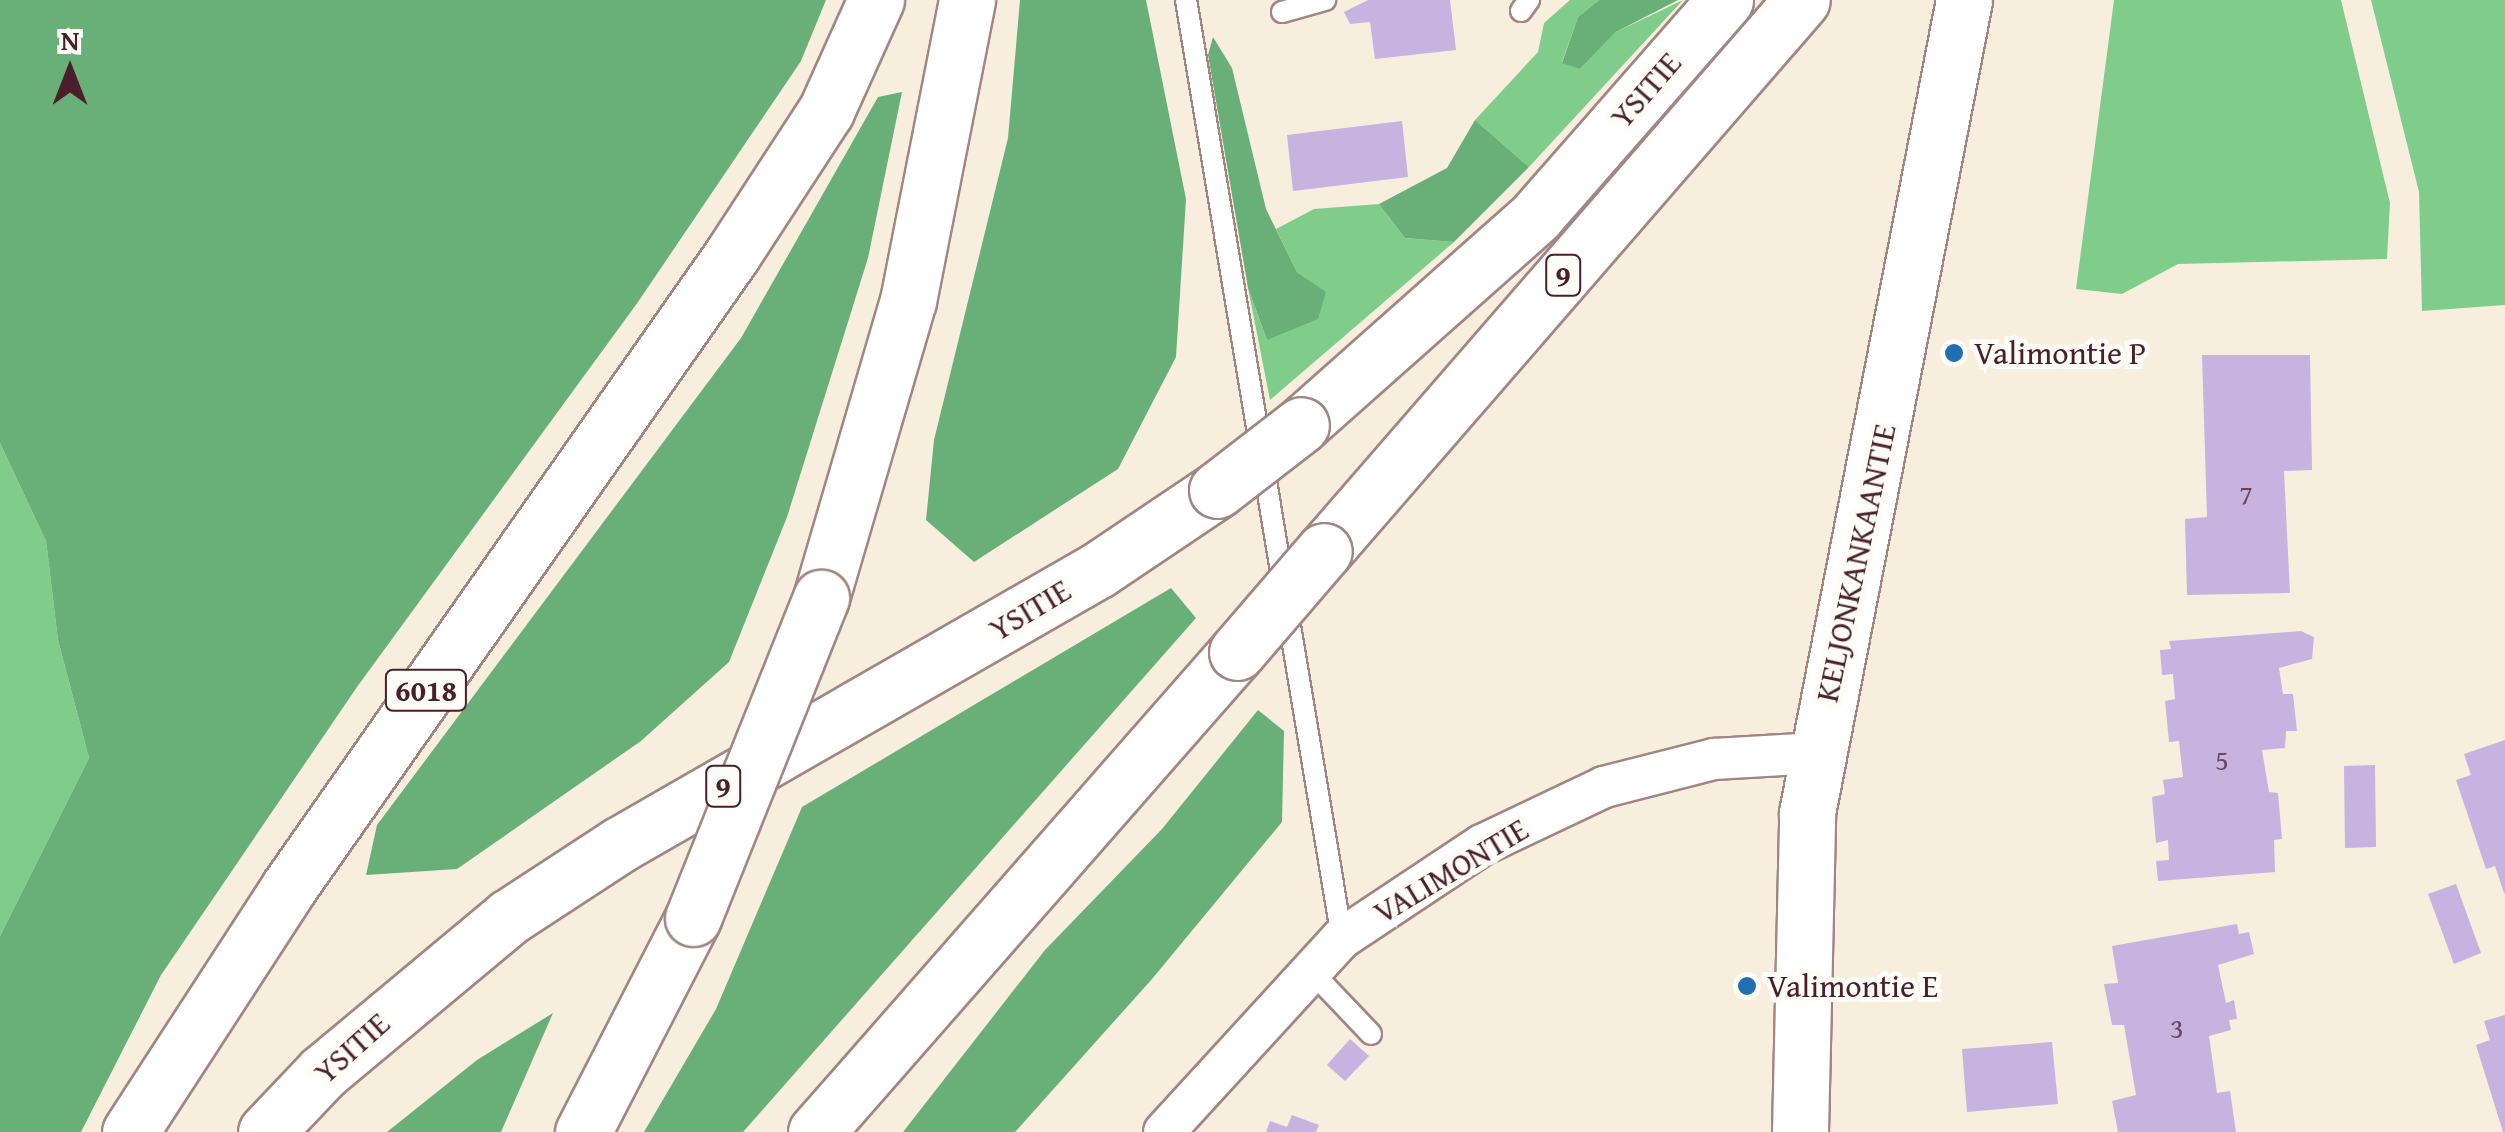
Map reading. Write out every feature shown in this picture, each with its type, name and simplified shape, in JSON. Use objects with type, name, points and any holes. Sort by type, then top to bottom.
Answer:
[{"type":"main road","name":"6018","points":[[130,1132],[288,886],[732,255],[826,111],[876,0]]},
{"type":"main road","points":[[583,1132],[693,918],[821,598],[908,301],[967,0]]},
{"type":"main road","name":"YSITIE","points":[[266,1132],[323,1072],[509,917],[619,845],[1098,570],[1217,490],[1301,425],[1536,216],[1724,0]]},
{"type":"main road","name":"9","points":[[816,1132],[1802,0]]},
{"type":"main road","name":"KELJONKANKAANTIE","points":[[1800,1132],[1799,990],[1807,812],[1932,192],[1964,0]]},
{"type":"street","name":"VALIMONTIE","points":[[1164,1132],[1342,938],[1482,846],[1604,787],[1714,759],[1817,753]]},
{"type":"lane","points":[[1186,0],[1342,938]]},
{"type":"lane","points":[[1282,12],[1325,0]]},
{"type":"lane","points":[[1311,972],[1371,1034]]},
{"type":"green space","points":[[0,0],[826,0],[801,61],[638,302],[357,687],[161,975],[81,1132],[0,1132],[0,936],[89,758],[58,640],[46,541],[0,443]]},
{"type":"green space","points":[[1020,0],[1146,0],[1186,199],[1176,357],[1118,469],[974,562],[926,520],[934,440],[1008,138]]},
{"type":"green space","points":[[1570,0],[1599,0],[1578,17],[1562,62],[1580,69],[1616,32],[1683,0],[1529,167],[1475,120],[1538,52],[1544,23]]},
{"type":"green space","points":[[1599,0],[1678,0],[1616,32],[1580,69],[1562,63],[1578,17]]},
{"type":"green space","points":[[2114,0],[2341,0],[2390,203],[2387,259],[2178,264],[2122,294],[2076,289]]},
{"type":"green space","points":[[2371,0],[2505,0],[2505,305],[2422,311],[2419,192]]},
{"type":"green space","points":[[1213,37],[1232,68],[1266,209],[1297,272],[1326,292],[1318,319],[1267,340],[1248,288],[1208,55]]},
{"type":"green space","points":[[902,92],[868,258],[787,517],[729,662],[641,741],[457,869],[366,875],[377,825],[741,338],[878,97]]},
{"type":"green space","points":[[1475,120],[1529,167],[1454,242],[1405,238],[1379,204],[1447,168]]},
{"type":"green space","points":[[1379,204],[1405,238],[1454,242],[1270,400],[1248,288],[1267,340],[1325,292],[1297,272],[1276,229],[1314,209]]},
{"type":"green space","points":[[0,443],[46,541],[58,640],[89,758],[0,936]]},
{"type":"green space","points":[[1171,588],[1196,618],[743,1132],[644,1132],[716,1009],[802,807]]},
{"type":"green space","points":[[1258,710],[1284,731],[1282,822],[1152,979],[1015,1132],[903,1132],[1045,950],[1162,829]]},
{"type":"green space","points":[[553,1013],[501,1132],[387,1132],[477,1060]]},
{"type":"building","points":[[1368,0],[1450,0],[1456,50],[1375,59],[1370,22],[1350,24],[1344,12]]},
{"type":"building","points":[[1402,121],[1408,177],[1293,191],[1287,135]]},
{"type":"building","points":[[2202,355],[2310,355],[2312,470],[2284,471],[2290,593],[2187,595],[2185,519],[2207,517]]},
{"type":"building","points":[[2301,631],[2314,637],[2312,659],[2279,668],[2283,694],[2293,694],[2297,731],[2286,731],[2285,748],[2262,750],[2269,792],[2278,793],[2282,839],[2274,840],[2275,872],[2158,881],[2156,861],[2169,860],[2168,840],[2156,843],[2152,797],[2165,794],[2163,780],[2183,777],[2179,741],[2169,742],[2165,701],[2175,699],[2173,674],[2162,675],[2160,650],[2171,649],[2169,641]]},
{"type":"building","points":[[2505,740],[2504,893],[2495,866],[2486,869],[2456,780],[2471,775],[2464,754]]},
{"type":"building","points":[[2375,765],[2376,847],[2345,848],[2344,766]]},
{"type":"building","points":[[2456,884],[2481,953],[2454,964],[2428,894]]},
{"type":"building","points":[[2237,924],[2239,934],[2249,932],[2254,954],[2218,965],[2226,1003],[2234,1000],[2237,1019],[2229,1020],[2231,1030],[2209,1036],[2217,1093],[2230,1091],[2236,1132],[2118,1132],[2112,1101],[2136,1095],[2124,1025],[2112,1025],[2104,984],[2118,983],[2112,946]]},
{"type":"building","points":[[2505,1015],[2503,1132],[2476,1045],[2490,1040],[2484,1021]]},
{"type":"building","points":[[1350,1039],[1369,1056],[1345,1081],[1327,1065]]},
{"type":"building","points":[[2052,1042],[2058,1104],[1967,1112],[1962,1049]]},
{"type":"building","points":[[1292,1115],[1319,1125],[1316,1132],[1266,1132],[1270,1121],[1287,1127]]},
{"type":"place","name":"Valimontie P","points":[[1954,353]]},
{"type":"place","name":"Valimontie E","points":[[1747,986]]}]
